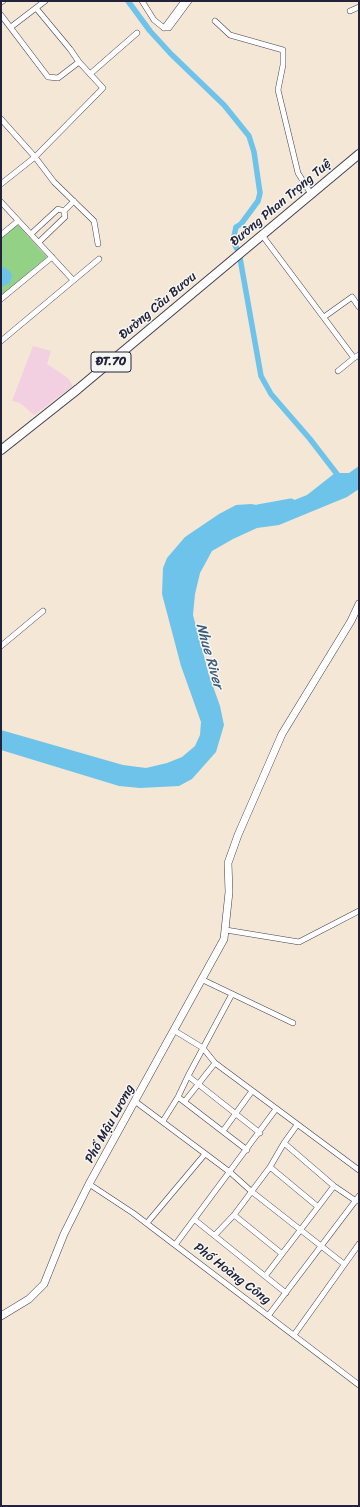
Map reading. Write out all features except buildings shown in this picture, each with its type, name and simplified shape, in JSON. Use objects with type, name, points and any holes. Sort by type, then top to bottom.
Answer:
[{"type":"main road","name":"Đường Phan Trọng Tuệ","points":[[219,270],[359,154]]},
{"type":"main road","name":"Đường Cầu Bươu","points":[[1,450],[87,381],[219,270]]},
{"type":"street","points":[[11,27],[45,1]]},
{"type":"street","points":[[143,1],[154,20],[164,28],[169,28],[189,1]]},
{"type":"street","points":[[164,28],[184,1]]},
{"type":"street","points":[[350,11],[359,7]]},
{"type":"street","points":[[1,184],[35,157],[103,88],[78,62],[70,49],[36,8]]},
{"type":"street","points":[[1,15],[48,77],[58,78],[78,62]]},
{"type":"street","points":[[215,21],[230,35],[283,50],[283,65],[278,90],[298,173],[311,194]]},
{"type":"street","points":[[90,74],[137,34]]},
{"type":"street","points":[[1,119],[35,157],[54,182],[94,221],[98,244]]},
{"type":"street","points":[[1,202],[73,280]]},
{"type":"street","points":[[64,211],[74,202]]},
{"type":"street","points":[[31,234],[58,209],[64,211]]},
{"type":"street","points":[[39,242],[65,217],[64,211]]},
{"type":"street","points":[[1,235],[18,221]]},
{"type":"street","points":[[262,235],[354,358]]},
{"type":"street","points":[[1,299],[52,257]]},
{"type":"street","points":[[1,341],[99,258]]},
{"type":"street","points":[[324,317],[352,298],[359,307]]},
{"type":"street","points":[[338,371],[359,355]]},
{"type":"street","name":"Phố Mậu Lương","points":[[1,1316],[29,1299],[44,1284],[64,1234],[89,1184],[136,1102],[224,939],[229,892],[228,863],[238,835],[282,734],[351,621],[359,604]]},
{"type":"street","points":[[1,646],[43,611]]},
{"type":"street","points":[[226,930],[299,942],[359,911]]},
{"type":"street","points":[[203,980],[293,1023]]},
{"type":"street","points":[[163,1121],[178,1097],[232,994]]},
{"type":"street","points":[[175,1031],[203,1048],[216,1063],[359,1170]]},
{"type":"street","points":[[184,1101],[216,1063]]},
{"type":"street","points":[[188,1076],[260,1132]]},
{"type":"street","points":[[223,1131],[252,1091]]},
{"type":"street","points":[[178,1097],[247,1150]]},
{"type":"street","points":[[136,1102],[231,1173],[299,1230],[344,1264]]},
{"type":"street","points":[[175,1245],[231,1173],[276,1109]]},
{"type":"street","points":[[215,1235],[234,1215],[270,1167],[284,1143],[297,1125]]},
{"type":"street","points":[[268,1316],[322,1247],[357,1199],[334,1186],[284,1143]]},
{"type":"street","points":[[147,1223],[205,1154]]},
{"type":"street","points":[[270,1167],[317,1206]]},
{"type":"street","name":"Phố Hoàng Công","points":[[89,1184],[147,1223],[359,1385]]},
{"type":"street","points":[[266,1275],[281,1253],[334,1186]]},
{"type":"street","points":[[234,1215],[281,1253]]},
{"type":"street","points":[[195,1220],[286,1292]]},
{"type":"street","points":[[294,1335],[359,1244]]},
{"type":"shaded area","points":[[33,346],[51,351],[47,364],[68,378],[73,386],[34,415],[20,403],[12,401]]},
{"type":"green space","points":[[17,224],[47,257],[1,296],[1,238]]},
{"type":"water","points":[[1,267],[6,268],[12,274],[10,283],[1,287]]},
{"type":"water","points":[[359,466],[359,489],[347,497],[279,525],[257,528],[233,539],[212,551],[200,573],[195,594],[193,615],[209,675],[220,706],[224,725],[216,752],[192,779],[179,786],[140,788],[119,786],[1,750],[1,730],[123,765],[146,768],[167,763],[182,757],[195,746],[200,735],[201,722],[181,666],[162,594],[163,568],[167,558],[185,537],[219,514],[236,505],[251,504],[274,508],[307,495],[335,473],[349,473]]},
{"type":"waterway","points":[[128,1],[150,31],[171,54],[224,105],[249,136],[254,152],[260,193],[258,201],[241,224],[236,227],[233,241],[237,249]]},
{"type":"waterway","points":[[240,258],[261,376],[271,394],[310,439],[340,478]]},
{"type":"waterway","name":"Nhue River","points":[[258,509],[291,503]]}]
